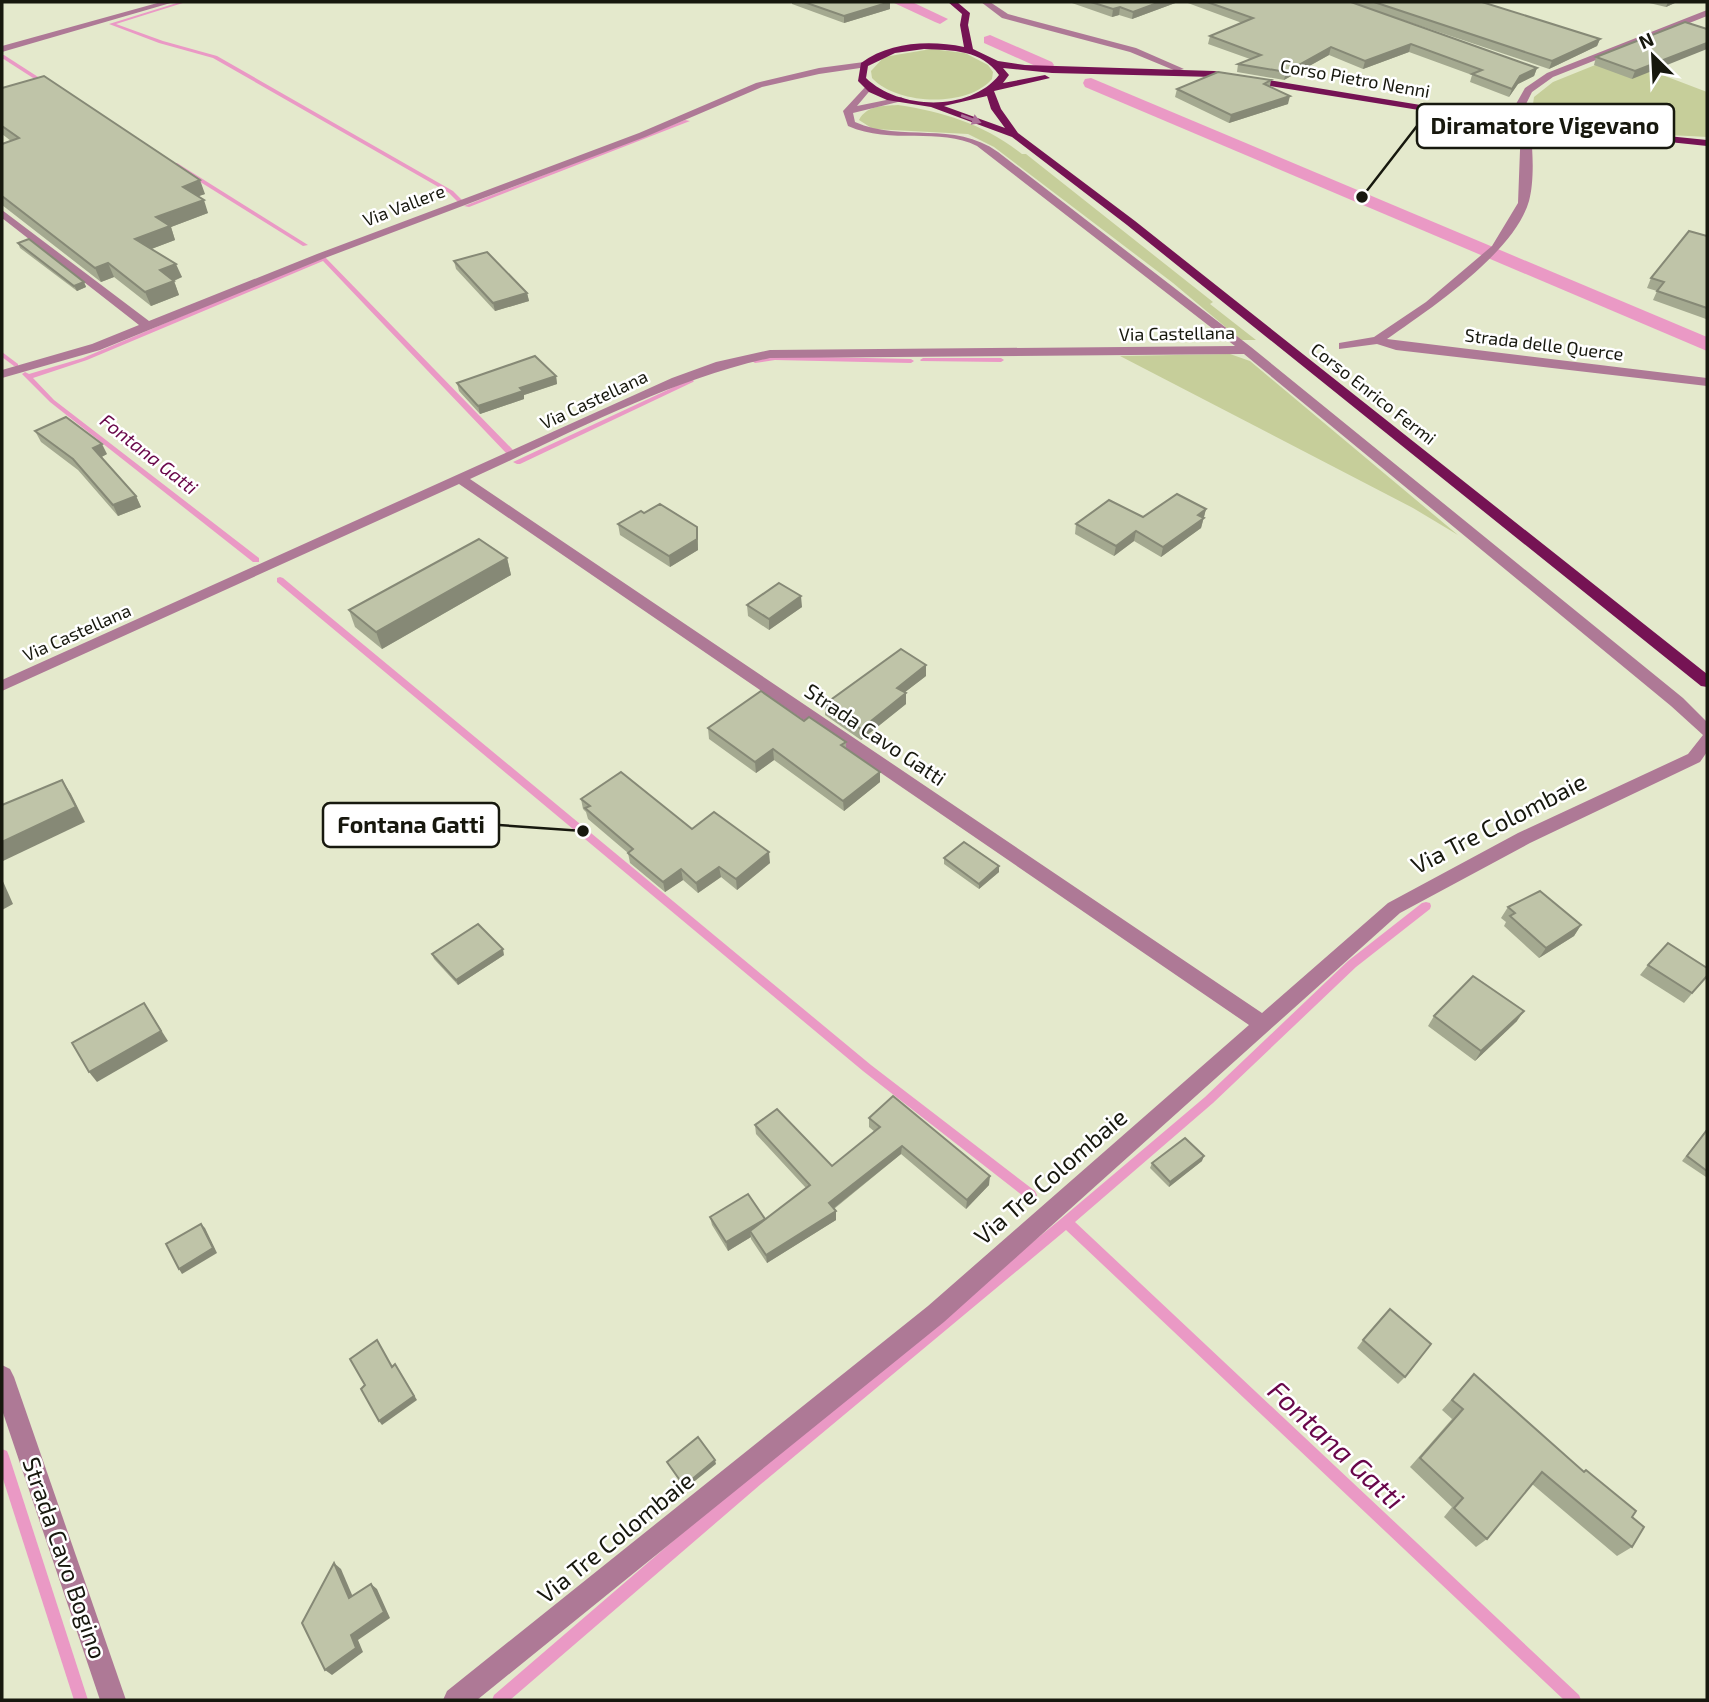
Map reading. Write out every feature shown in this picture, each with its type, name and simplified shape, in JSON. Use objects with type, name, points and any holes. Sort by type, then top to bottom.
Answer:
[{"type":"main road","points":[[952,2],[966,13],[964,25],[969,51]]},
{"type":"main road","points":[[954,30],[964,25]]},
{"type":"main road","points":[[926,103],[901,100],[865,83],[864,65],[886,52],[924,46],[944,36]]},
{"type":"main road","name":"Corso Pietro Nenni","points":[[924,46],[969,51],[998,64],[1028,70],[1079,72],[1179,69],[1526,124],[1707,143]]},
{"type":"main road","points":[[995,89],[1004,75],[998,64]]},
{"type":"main road","name":"Corso Pietro Nenni","points":[[926,103],[962,101],[995,89],[1079,72]]},
{"type":"main road","name":"Corso Enrico Fermi","points":[[995,89],[996,109],[1015,135],[1131,223],[1707,682]]},
{"type":"main road","name":"Corso Enrico Fermi","points":[[926,103],[1015,135]]},
{"type":"street","points":[[2,49],[170,2]]},
{"type":"street","points":[[985,2],[1005,16],[1133,50],[1179,69]]},
{"type":"street","points":[[1343,346],[1378,340],[1430,304],[1496,248],[1522,203],[1526,124],[1521,104],[1528,90],[1550,75],[1707,13]]},
{"type":"street","points":[[1115,47],[1125,57],[1119,70]]},
{"type":"street","name":"Via Vallere","points":[[2,374],[39,366],[148,326],[321,256],[642,135],[718,100],[759,85],[819,71],[864,65]]},
{"type":"street","name":"Via Vallere","points":[[819,71],[865,83]]},
{"type":"street","points":[[1537,71],[1550,75]]},
{"type":"street","points":[[865,83],[848,111],[851,124],[862,130],[884,135],[960,137],[978,142],[1247,350],[1677,702],[1707,731]]},
{"type":"street","points":[[848,111],[901,100]]},
{"type":"street","points":[[2,213],[148,326]]},
{"type":"street","name":"Strada delle Querce","points":[[1378,340],[1396,346],[1707,382]]},
{"type":"street","name":"Via Castellana","points":[[2,686],[676,381],[720,365],[770,354],[1247,350]]},
{"type":"street","name":"Strada Cavo Gatti","points":[[462,480],[1264,1024]]},
{"type":"street","name":"Via Tre Colombaie","points":[[456,1700],[936,1314],[1394,908],[1524,838],[1694,758],[1707,740]]},
{"type":"street","name":"Strada Cavo Bogino","points":[[2,1377],[113,1700]]},
{"type":"green space","points":[[931,49],[965,53],[988,65],[993,72],[992,79],[966,95],[932,100],[898,94],[872,78],[871,71],[884,57]]},
{"type":"green space","points":[[1615,57],[1707,92],[1707,137],[1588,128],[1546,115],[1533,104],[1534,97],[1553,82]]},
{"type":"green space","points":[[898,105],[964,121],[1026,154],[1213,302],[1210,304],[1256,340],[1241,340],[1173,283],[994,147],[968,134],[873,129],[859,120],[871,109]]},
{"type":"green space","points":[[1230,354],[1250,361],[1458,535],[1413,508],[1120,356]]},
{"type":"building","points":[[804,2],[890,2],[844,16]]},
{"type":"building","points":[[1091,2],[1160,2],[1133,12]]},
{"type":"building","points":[[1207,2],[1351,2],[1537,68],[1520,76],[1512,89],[1472,74],[1482,70],[1411,44],[1365,61],[1331,47],[1286,72],[1238,64],[1261,55],[1210,36],[1253,18]]},
{"type":"building","points":[[1374,2],[1482,2],[1600,39],[1552,61]]},
{"type":"building","points":[[1685,22],[1707,29],[1707,43],[1635,71],[1596,57]]},
{"type":"building","points":[[1218,72],[1271,80],[1264,84],[1290,96],[1231,115],[1177,89]]},
{"type":"building","points":[[44,76],[200,180],[183,187],[204,200],[156,217],[170,226],[135,239],[176,264],[160,270],[174,281],[145,292],[108,263],[95,268],[2,196],[2,144],[19,138],[2,126],[2,88]]},
{"type":"building","points":[[1689,231],[1707,236],[1707,308],[1657,291],[1664,282],[1651,278]]},
{"type":"building","points":[[29,239],[84,282],[74,286],[18,243]]},
{"type":"building","points":[[487,252],[527,293],[493,303],[454,261]]},
{"type":"building","points":[[535,356],[556,376],[520,388],[523,391],[478,406],[457,383]]},
{"type":"building","points":[[66,417],[102,444],[93,448],[136,496],[113,505],[73,459],[35,431]]},
{"type":"building","points":[[1177,494],[1206,509],[1198,515],[1204,518],[1163,547],[1136,531],[1116,546],[1076,524],[1109,500],[1143,517]]},
{"type":"building","points":[[660,504],[697,527],[697,539],[669,556],[618,524]]},
{"type":"building","points":[[479,539],[507,558],[376,632],[349,610]]},
{"type":"building","points":[[779,583],[801,596],[769,619],[747,605]]},
{"type":"building","points":[[901,649],[926,665],[897,688],[906,693],[861,729],[825,704]]},
{"type":"building","points":[[761,691],[804,721],[809,717],[846,742],[841,745],[880,772],[843,801],[773,749],[755,762],[708,728]]},
{"type":"building","points":[[621,772],[692,829],[714,812],[769,852],[736,879],[719,867],[696,883],[681,869],[663,882],[628,853],[633,849],[585,808],[590,806],[581,799]]},
{"type":"building","points":[[62,780],[76,807],[2,842],[2,805]]},
{"type":"building","points":[[964,842],[999,866],[979,884],[944,858]]},
{"type":"building","points":[[1540,891],[1581,925],[1546,948],[1510,916],[1515,913],[1508,907]]},
{"type":"building","points":[[478,924],[503,949],[456,980],[432,954]]},
{"type":"building","points":[[1668,943],[1707,968],[1707,976],[1692,993],[1648,965]]},
{"type":"building","points":[[1473,976],[1524,1011],[1481,1051],[1434,1016]]},
{"type":"building","points":[[144,1003],[161,1031],[89,1072],[72,1043]]},
{"type":"building","points":[[893,1096],[990,1176],[967,1200],[902,1146],[829,1203],[836,1211],[766,1255],[750,1231],[810,1185],[755,1125],[777,1109],[832,1166],[880,1127],[869,1118]]},
{"type":"building","points":[[1707,1130],[1707,1171],[1687,1156]]},
{"type":"building","points":[[1185,1138],[1204,1156],[1170,1182],[1152,1163]]},
{"type":"building","points":[[748,1194],[765,1219],[726,1242],[710,1217]]},
{"type":"building","points":[[201,1224],[213,1248],[179,1269],[166,1244]]},
{"type":"building","points":[[1390,1309],[1431,1344],[1405,1377],[1363,1340]]},
{"type":"building","points":[[377,1340],[392,1367],[395,1364],[414,1396],[379,1421],[361,1389],[365,1385],[350,1359]]},
{"type":"building","points":[[1474,1374],[1584,1472],[1586,1470],[1636,1511],[1632,1517],[1644,1527],[1632,1547],[1542,1472],[1487,1539],[1454,1508],[1463,1498],[1420,1458],[1463,1409],[1452,1400]]},
{"type":"building","points":[[698,1437],[715,1460],[684,1486],[667,1462]]},
{"type":"building","points":[[334,1563],[349,1598],[371,1584],[384,1612],[351,1635],[356,1648],[325,1670],[302,1623]]},
{"type":"waterway","points":[[184,2],[111,24],[215,57],[451,192],[460,201]]},
{"type":"waterway","points":[[900,2],[940,19]]},
{"type":"waterway","points":[[990,40],[1046,65]]},
{"type":"waterway","points":[[2,56],[46,84]]},
{"type":"waterway","points":[[1091,83],[1707,345]]},
{"type":"waterway","points":[[467,206],[687,121]]},
{"type":"waterway","points":[[175,164],[305,245]]},
{"type":"waterway","points":[[28,377],[85,359],[324,258],[510,452]]},
{"type":"waterway","name":"Fontana Gatti","points":[[2,354],[16,365]]},
{"type":"waterway","points":[[755,361],[775,358],[911,361]]},
{"type":"waterway","points":[[923,360],[1001,360]]},
{"type":"waterway","name":"Fontana Gatti","points":[[25,374],[28,377]]},
{"type":"waterway","name":"Fontana Gatti","points":[[28,377],[52,401],[256,560]]},
{"type":"waterway","points":[[517,462],[691,381]]},
{"type":"waterway","name":"Fontana Gatti","points":[[280,580],[867,1068],[1031,1195]]},
{"type":"waterway","points":[[1066,1222],[1209,1100],[1352,964],[1426,906]]},
{"type":"waterway","points":[[499,1700],[756,1479],[1066,1222]]},
{"type":"waterway","name":"Fontana Gatti","points":[[1066,1222],[1574,1700]]},
{"type":"waterway","points":[[2,1456],[81,1700]]},
{"type":"place","name":"Diramatore Vigevano","points":[[1362,197]]},
{"type":"place","name":"Fontana Gatti","points":[[583,831]]}]
